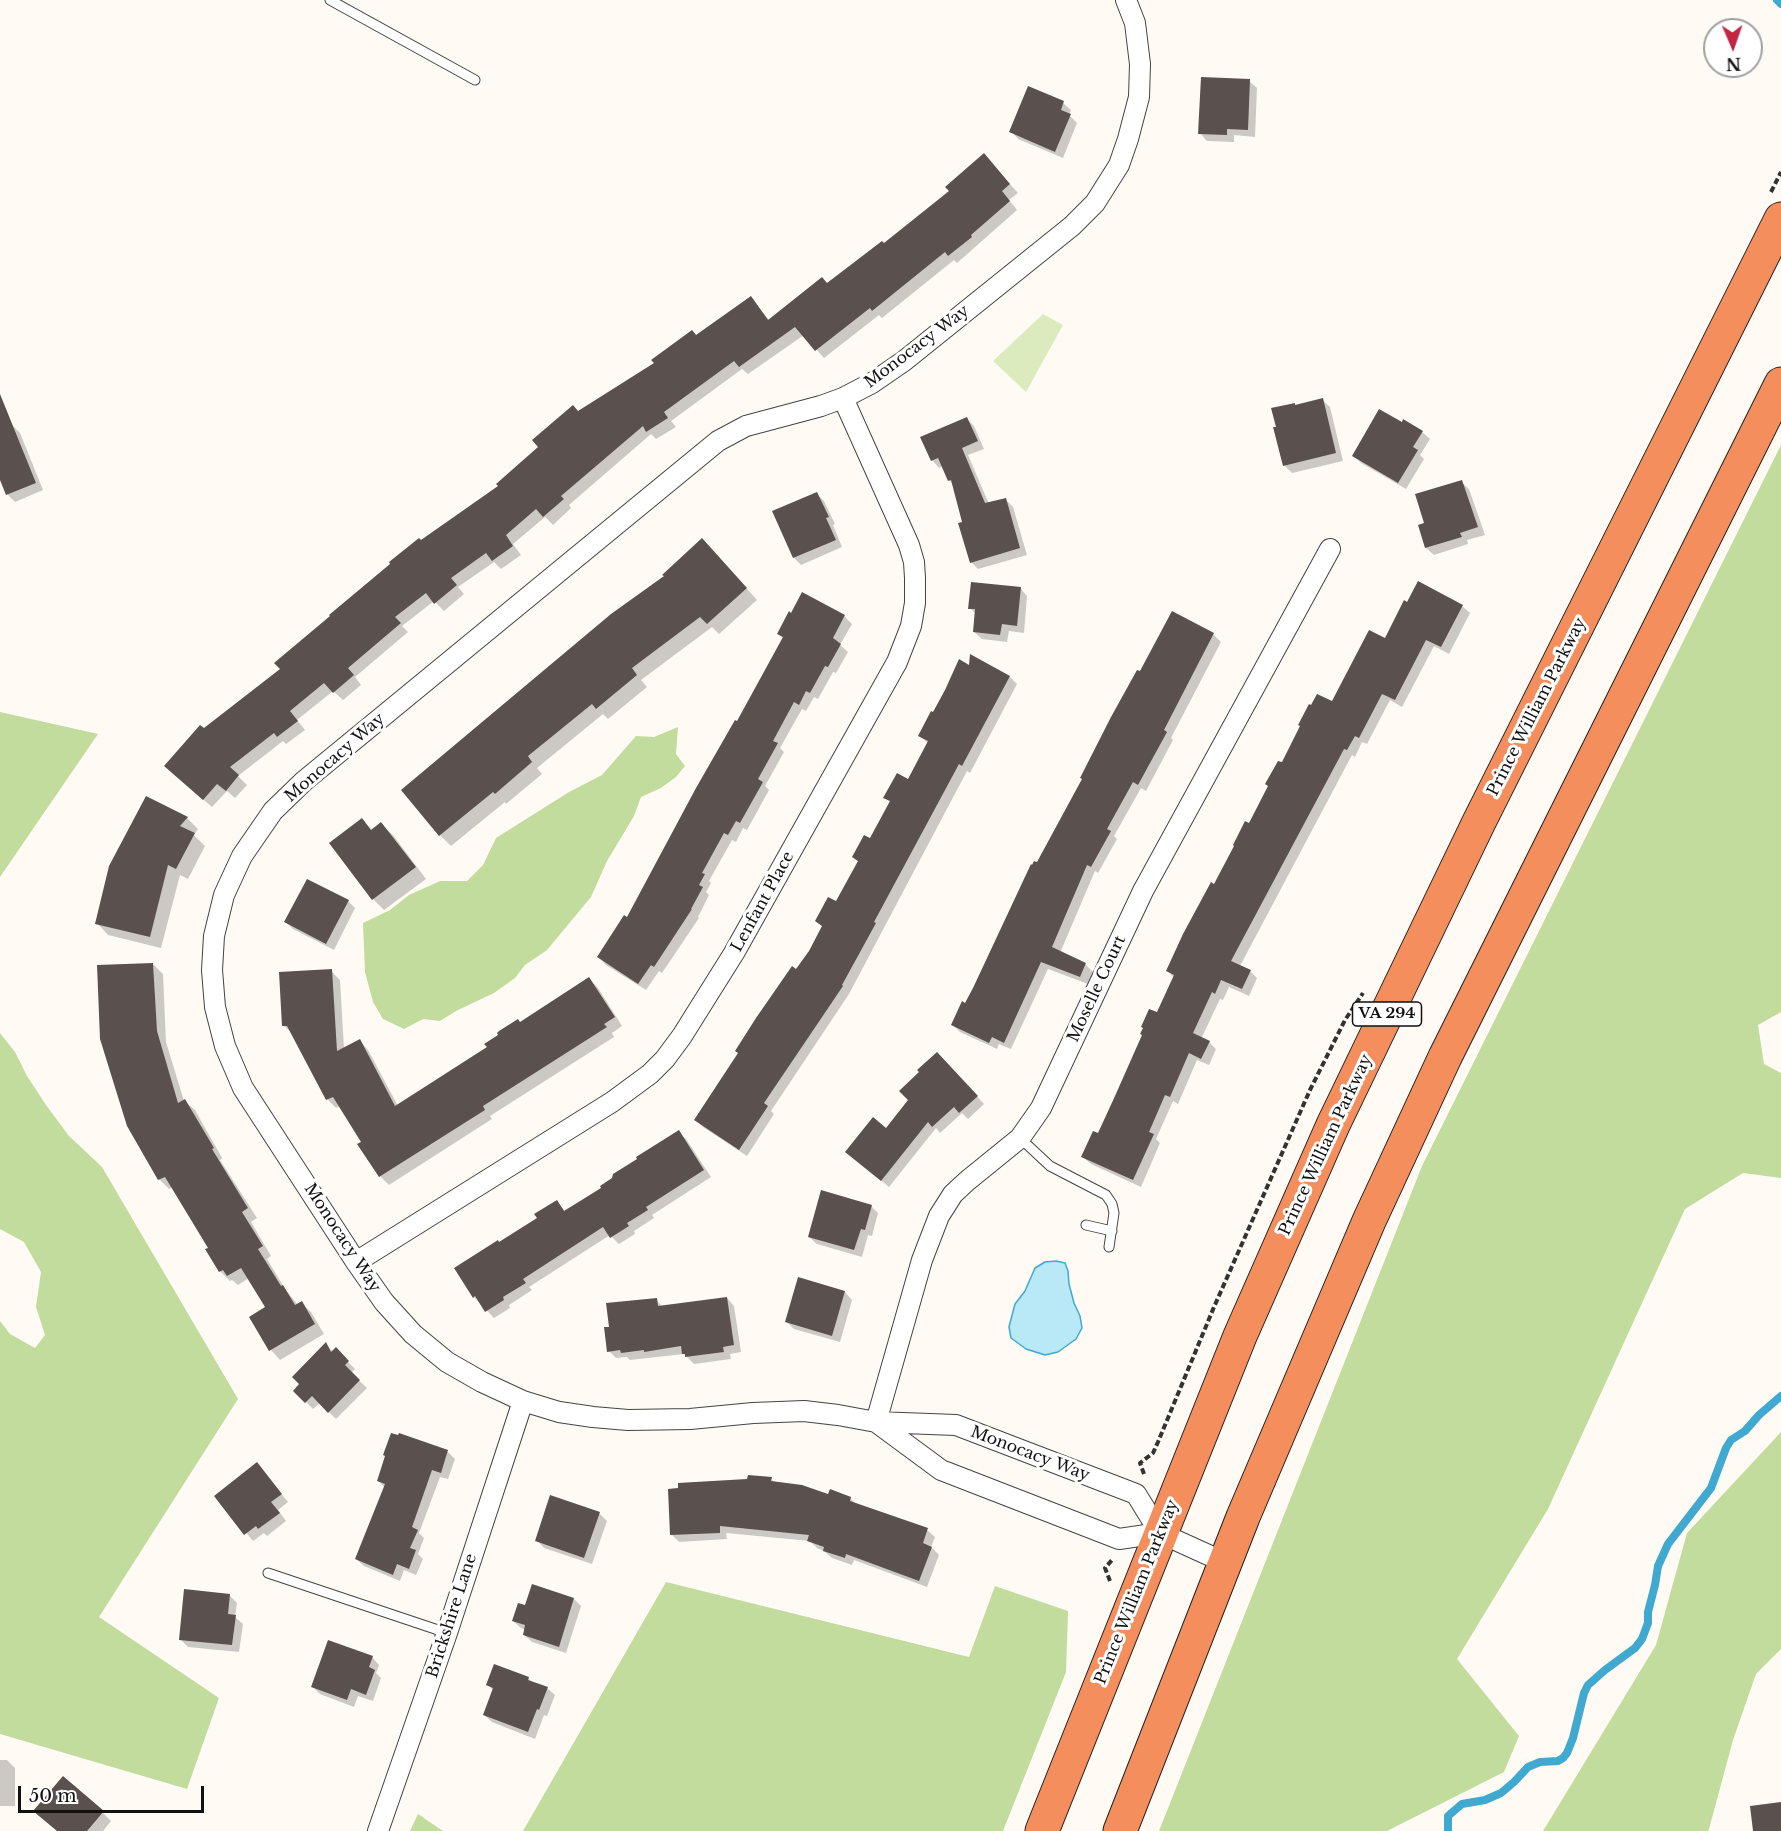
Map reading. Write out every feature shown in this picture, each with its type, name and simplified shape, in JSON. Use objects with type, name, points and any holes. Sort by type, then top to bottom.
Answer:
[{"type":"highway","name":"Prince William Parkway","points":[[1042,1831],[1240,1336],[1333,1125],[1479,822],[1781,219]]},
{"type":"highway","points":[[1120,1831],[1243,1517],[1369,1221],[1445,1057],[1781,384]]},
{"type":"street","name":"Monocacy Way","points":[[876,1422],[941,1470],[1119,1539],[1160,1533],[1136,1494],[956,1425],[876,1422],[804,1411],[690,1419],[593,1418],[559,1412],[523,1401],[482,1383],[447,1362],[413,1334],[384,1302],[243,1088],[225,1046],[215,1007],[212,970],[214,936],[224,895],[242,856],[273,812],[304,781],[718,441],[746,426],[821,406],[872,383],[904,361],[1072,226],[1095,203],[1119,165],[1139,98],[1140,64],[1135,23],[1126,0]]},
{"type":"street","name":"Lenfant Place","points":[[356,1262],[612,1102],[650,1074],[665,1059],[682,1036],[740,943],[897,662],[911,626],[915,603],[915,579],[914,562],[909,545],[843,398]]},
{"type":"street","name":"Moselle Court","points":[[876,1422],[922,1260],[939,1216],[953,1194],[1020,1138],[1041,1108],[1143,891],[1330,549]]},
{"type":"street","name":"Brickshire Lane","points":[[378,1831],[447,1633],[523,1401]]},
{"type":"street","points":[[1160,1533],[1226,1563]]},
{"type":"lane","points":[[330,0],[475,80]]},
{"type":"lane","points":[[1020,1138],[1050,1166],[1106,1195],[1112,1204],[1114,1213],[1108,1247]]},
{"type":"lane","points":[[1086,1225],[1112,1231]]},
{"type":"lane","points":[[268,1573],[447,1633]]},
{"type":"green space","points":[[1043,314],[1063,325],[1026,392],[993,361]]},
{"type":"green space","points":[[1781,445],[1781,1012],[1758,1025],[1764,1064],[1781,1073],[1781,1178],[1743,1173],[1685,1209],[1548,1509],[1457,1659],[1519,1736],[1504,1772],[1387,1831],[1159,1831],[1422,1166]]},
{"type":"green space","points":[[0,712],[98,734],[0,877]]},
{"type":"green space","points":[[678,727],[676,754],[685,766],[676,777],[661,788],[641,797],[634,816],[607,861],[591,897],[547,950],[525,965],[515,978],[494,993],[440,1021],[423,1019],[404,1029],[383,1019],[373,1002],[365,972],[363,923],[390,910],[409,895],[440,881],[467,881],[483,865],[496,838],[569,792],[602,775],[636,736],[654,737]]},
{"type":"green space","points":[[0,1033],[15,1052],[27,1076],[69,1136],[102,1167],[238,1399],[99,1617],[219,1698],[187,1789],[0,1734],[0,1321],[10,1334],[35,1348],[45,1335],[36,1307],[41,1272],[24,1242],[0,1229]]},
{"type":"green space","points":[[1781,1432],[1781,1649],[1756,1674],[1733,1740],[1708,1831],[1543,1831],[1656,1645],[1687,1533]]},
{"type":"green space","points":[[666,1582],[969,1657],[995,1586],[1068,1611],[1066,1672],[1003,1831],[523,1831]]},
{"type":"green space","points":[[418,1814],[443,1831],[410,1831]]},
{"type":"water","points":[[1045,1262],[1065,1263],[1082,1328],[1076,1339],[1058,1352],[1045,1355],[1026,1349],[1011,1338],[1009,1327],[1015,1304],[1025,1291],[1035,1268]]},
{"type":"building","points":[[1201,77],[1250,79],[1248,130],[1227,129],[1227,135],[1198,134]]},
{"type":"building","points":[[1028,86],[1064,101],[1061,110],[1071,114],[1055,152],[1009,132]]},
{"type":"building","points":[[984,153],[1010,184],[1002,191],[1010,201],[948,256],[945,252],[872,311],[870,308],[815,351],[795,327],[739,367],[734,361],[664,412],[668,418],[646,432],[643,426],[561,496],[564,499],[543,517],[536,509],[506,535],[513,546],[492,561],[486,553],[451,578],[457,585],[434,604],[426,593],[395,617],[401,623],[348,668],[354,675],[333,693],[324,683],[290,711],[298,721],[277,737],[274,733],[230,767],[239,775],[226,791],[217,784],[203,800],[164,766],[200,725],[204,728],[280,669],[274,663],[390,564],[389,562],[419,538],[421,540],[498,486],[496,484],[538,447],[532,440],[573,405],[578,411],[654,363],[651,360],[692,330],[696,335],[751,296],[768,320],[822,277],[827,283],[882,241],[884,243],[949,191],[945,187]]},
{"type":"building","points":[[0,394],[36,483],[6,495],[0,480]]},
{"type":"building","points":[[1323,398],[1336,453],[1283,466],[1273,427],[1276,427],[1271,408]]},
{"type":"building","points":[[1379,409],[1423,431],[1413,447],[1418,450],[1398,483],[1352,456]]},
{"type":"building","points":[[967,417],[978,441],[962,448],[985,503],[1006,498],[1020,548],[970,563],[958,523],[962,522],[951,480],[948,481],[938,458],[931,461],[920,437]]},
{"type":"building","points":[[1462,480],[1478,527],[1460,533],[1462,537],[1425,548],[1418,525],[1424,523],[1415,494]]},
{"type":"building","points":[[817,492],[829,517],[826,518],[836,540],[793,558],[772,511]]},
{"type":"building","points":[[702,538],[747,588],[707,624],[700,617],[632,668],[637,675],[596,709],[592,704],[528,756],[532,762],[495,794],[493,792],[439,836],[401,790],[611,614],[664,576],[662,575]]},
{"type":"building","points":[[1418,581],[1463,605],[1441,647],[1426,640],[1395,700],[1382,694],[1359,738],[1355,736],[1347,750],[1344,749],[1231,961],[1251,970],[1242,989],[1221,980],[1215,994],[1212,992],[1193,1033],[1210,1041],[1201,1059],[1189,1053],[1170,1097],[1165,1095],[1149,1132],[1154,1134],[1133,1180],[1081,1157],[1093,1131],[1098,1133],[1115,1096],[1142,1035],[1140,1034],[1143,1028],[1141,1027],[1149,1009],[1157,1012],[1174,975],[1166,971],[1183,934],[1211,882],[1214,884],[1245,821],[1249,823],[1268,786],[1265,784],[1278,761],[1282,762],[1309,704],[1311,705],[1317,694],[1332,701],[1369,630],[1385,638],[1404,600],[1407,602]]},
{"type":"building","points":[[971,582],[1021,587],[1017,626],[1002,624],[1000,635],[973,632],[975,609],[968,609]]},
{"type":"building","points":[[802,592],[845,615],[833,638],[841,644],[810,693],[806,691],[799,705],[794,702],[773,741],[778,743],[758,779],[763,782],[740,823],[736,821],[728,835],[724,833],[702,873],[705,874],[699,885],[703,887],[692,909],[654,967],[651,965],[638,984],[597,957],[624,915],[627,917],[696,788],[735,720],[737,721],[783,637],[777,634]]},
{"type":"building","points":[[1172,611],[1214,633],[1164,730],[1167,732],[1138,785],[1133,782],[1107,829],[1111,831],[1091,867],[1087,865],[1052,947],[1086,963],[1080,977],[1041,962],[1004,1043],[992,1037],[989,1043],[951,1025],[962,1001],[965,1003],[973,988],[1031,864],[1034,861],[1037,862],[1082,779],[1080,778],[1111,717],[1137,670],[1140,671]]},
{"type":"building","points":[[970,654],[1010,676],[962,766],[959,764],[874,922],[876,923],[843,986],[764,1103],[768,1106],[739,1150],[694,1120],[738,1053],[735,1051],[756,1018],[792,966],[796,969],[809,951],[822,926],[815,921],[828,897],[836,901],[858,861],[852,857],[864,835],[870,838],[890,801],[883,798],[897,773],[908,779],[928,741],[918,736],[945,690],[959,659],[969,665]]},
{"type":"building","points":[[146,796],[188,817],[180,826],[195,833],[176,869],[168,865],[150,937],[95,924],[109,866]]},
{"type":"building","points":[[362,818],[371,830],[381,822],[416,867],[372,900],[329,843]]},
{"type":"building","points":[[307,879],[349,900],[326,944],[284,922]]},
{"type":"building","points":[[153,963],[157,1031],[178,1103],[185,1099],[248,1208],[242,1212],[263,1246],[258,1249],[295,1305],[302,1301],[315,1324],[269,1351],[249,1317],[265,1307],[241,1268],[227,1276],[223,1270],[219,1272],[205,1249],[208,1248],[165,1177],[158,1180],[127,1126],[100,1039],[97,965]]},
{"type":"building","points":[[332,969],[337,1051],[360,1039],[395,1106],[487,1047],[484,1044],[498,1035],[499,1031],[518,1019],[520,1022],[589,977],[615,1017],[604,1024],[607,1027],[483,1106],[485,1110],[379,1177],[357,1144],[361,1142],[333,1097],[326,1100],[287,1026],[282,1026],[279,972]]},
{"type":"building","points":[[937,1052],[978,1096],[959,1113],[954,1107],[932,1127],[928,1122],[881,1181],[845,1152],[873,1117],[886,1128],[908,1100],[899,1091]]},
{"type":"building","points":[[679,1130],[704,1170],[646,1207],[648,1210],[627,1223],[629,1226],[610,1238],[603,1227],[523,1279],[526,1283],[503,1297],[504,1300],[485,1312],[454,1268],[537,1218],[534,1214],[557,1200],[564,1211],[601,1188],[600,1186],[612,1178],[613,1174],[637,1159],[636,1157]]},
{"type":"building","points":[[821,1190],[872,1205],[865,1230],[861,1229],[854,1250],[808,1237]]},
{"type":"building","points":[[798,1277],[845,1291],[832,1336],[785,1322]]},
{"type":"building","points":[[727,1297],[734,1345],[723,1347],[724,1352],[685,1357],[681,1346],[644,1352],[644,1350],[621,1353],[620,1350],[607,1352],[604,1327],[609,1327],[606,1303],[657,1298],[658,1306]]},
{"type":"building","points":[[326,1342],[331,1352],[336,1347],[349,1361],[345,1365],[360,1380],[328,1413],[312,1396],[305,1403],[293,1391],[299,1384],[292,1377]]},
{"type":"building","points":[[391,1433],[398,1435],[399,1433],[448,1450],[441,1473],[432,1470],[412,1527],[418,1530],[410,1548],[416,1550],[409,1569],[397,1564],[393,1575],[355,1559],[385,1484],[377,1481]]},
{"type":"building","points":[[257,1462],[282,1494],[271,1502],[280,1513],[258,1529],[256,1526],[244,1535],[214,1496]]},
{"type":"building","points":[[748,1475],[772,1477],[771,1481],[802,1485],[828,1494],[830,1489],[851,1497],[850,1501],[928,1528],[923,1543],[932,1547],[919,1581],[846,1554],[845,1558],[823,1551],[824,1547],[807,1541],[809,1535],[720,1526],[720,1533],[670,1535],[668,1489],[678,1488],[678,1483],[747,1479]]},
{"type":"building","points":[[550,1495],[600,1512],[584,1558],[535,1541]]},
{"type":"building","points":[[532,1584],[574,1598],[559,1647],[523,1635],[525,1625],[512,1621],[518,1603],[525,1605]]},
{"type":"building","points":[[184,1589],[230,1594],[228,1614],[236,1615],[232,1645],[179,1640]]},
{"type":"building","points":[[328,1640],[373,1656],[369,1667],[375,1670],[366,1695],[351,1689],[347,1700],[311,1687]]},
{"type":"building","points":[[494,1664],[548,1687],[528,1732],[483,1715],[493,1688],[486,1685]]},
{"type":"building","points":[[63,1776],[104,1811],[87,1831],[57,1831],[33,1811]]},
{"type":"building","points":[[1781,1802],[1781,1831],[1753,1831],[1750,1806]]},
{"type":"waterway","points":[[1777,0],[1781,4]]},
{"type":"waterway","points":[[1448,1831],[1448,1816],[1462,1804],[1485,1800],[1501,1793],[1528,1767],[1540,1762],[1558,1761],[1567,1753],[1588,1685],[1635,1648],[1642,1639],[1648,1623],[1648,1612],[1658,1566],[1668,1544],[1711,1488],[1731,1440],[1745,1431],[1781,1396]]}]
